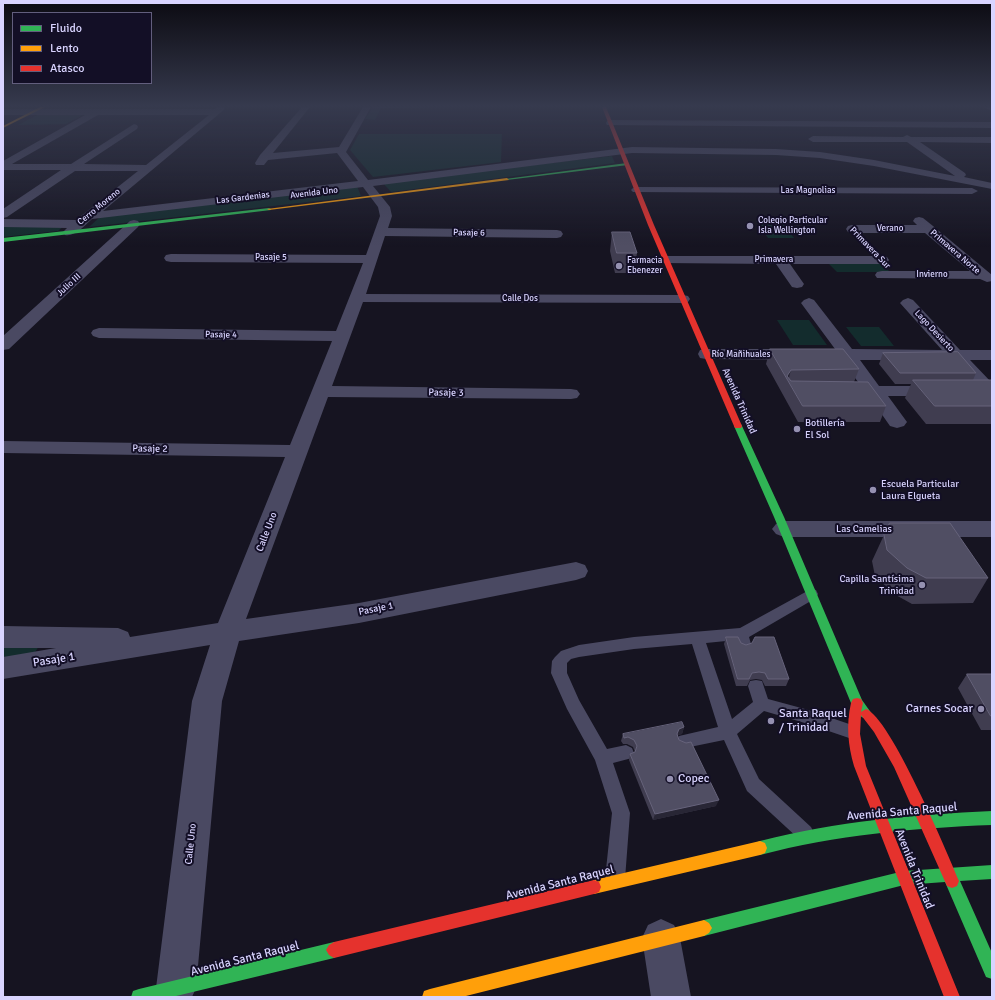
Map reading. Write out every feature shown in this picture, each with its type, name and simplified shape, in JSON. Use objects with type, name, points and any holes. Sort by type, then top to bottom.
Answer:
[{"type":"main road","name":"Avenida Trinidad","points":[[623,154],[706,354],[784,529],[857,703],[878,728],[896,756],[992,971]]},
{"type":"main road","name":"Avenida Uno","points":[[5,241],[134,224],[371,189],[627,164]]},
{"type":"main road","name":"Avenida Trinidad","points":[[857,703],[853,715],[852,732],[854,747],[860,766],[952,997]]},
{"type":"main road","name":"Avenida Santa Raquel","points":[[138,997],[614,882],[841,829],[882,824],[992,818]]},
{"type":"main road","points":[[430,997],[904,878],[992,872]]},
{"type":"street","points":[[3,166],[24,154]]},
{"type":"street","points":[[3,214],[96,154]]},
{"type":"street","name":"Cerro Moreno","points":[[69,232],[166,154]]},
{"type":"street","points":[[269,154],[262,162],[318,154]]},
{"type":"street","name":"Calle Uno","points":[[176,988],[207,701],[228,632],[357,298],[381,232],[386,213],[384,207],[371,189],[342,154]]},
{"type":"street","name":"Las Gardenias","points":[[3,223],[84,220],[371,189],[599,154]]},
{"type":"street","name":"Las Gardenias","points":[[820,154],[874,163],[970,175],[985,190]]},
{"type":"street","points":[[930,154],[955,170],[970,175],[985,190]]},
{"type":"street","points":[[3,166],[148,168]]},
{"type":"street","name":"Las Magnolias","points":[[637,190],[985,190]]},
{"type":"street","name":"Julio III","points":[[3,345],[134,224]]},
{"type":"street","name":"Verano","points":[[848,225],[924,225]]},
{"type":"street","name":"Primavera Sur","points":[[848,225],[862,239]]},
{"type":"street","name":"Primavera Norte","points":[[924,225],[987,278]]},
{"type":"street","name":"Pasaje 6","points":[[381,232],[557,234]]},
{"type":"street","name":"Primavera Sur","points":[[872,250],[896,275]]},
{"type":"street","name":"Pasaje 5","points":[[171,258],[371,259]]},
{"type":"street","name":"Primavera","points":[[666,260],[882,260]]},
{"type":"street","points":[[780,260],[797,284]]},
{"type":"street","name":"Invierno","points":[[882,275],[987,278]]},
{"type":"street","name":"Calle Dos","points":[[357,298],[683,299]]},
{"type":"street","points":[[809,303],[897,422]]},
{"type":"street","name":"Lago Desierto","points":[[908,303],[990,392]]},
{"type":"street","name":"Pasaje 4","points":[[99,334],[342,336]]},
{"type":"street","name":"Río Mañihuales","points":[[706,354],[992,355]]},
{"type":"street","name":"Pasaje 3","points":[[321,391],[571,394]]},
{"type":"street","points":[[830,391],[990,392]]},
{"type":"street","name":"Pasaje 2","points":[[3,447],[298,451]]},
{"type":"street","name":"Las Camelias","points":[[784,529],[992,530]]},
{"type":"street","name":"Pasaje 1","points":[[3,668],[358,613],[576,571]]},
{"type":"street","name":"Pasaje 1","points":[[3,637],[176,640]]},
{"type":"street","points":[[661,938],[671,997]]},
{"type":"lane","points":[[614,882],[621,813],[603,758],[573,704],[559,673],[560,661],[566,655],[579,651],[634,644],[697,638],[742,639],[749,631],[811,594]]},
{"type":"lane","points":[[697,638],[728,732],[753,785],[808,836]]},
{"type":"lane","points":[[756,686],[762,704]]},
{"type":"lane","points":[[685,741],[728,732],[762,704]]},
{"type":"lane","points":[[762,704],[805,716],[852,732]]},
{"type":"lane","points":[[603,758],[626,753]]},
{"type":"green space","points":[[353,154],[501,154],[501,162],[373,177]]},
{"type":"green space","points":[[612,156],[615,163],[391,192],[382,182]]},
{"type":"green space","points":[[357,186],[361,196],[89,227],[101,216]]},
{"type":"green space","points":[[756,221],[781,221],[794,238],[768,238]]},
{"type":"green space","points":[[3,225],[65,225],[58,231],[3,237]]},
{"type":"green space","points":[[829,264],[882,264],[890,272],[837,272]]},
{"type":"green space","points":[[777,320],[809,320],[827,345],[793,345]]},
{"type":"green space","points":[[846,327],[879,327],[894,346],[861,346]]},
{"type":"green space","points":[[3,641],[42,641],[34,654],[3,659]]},
{"type":"building","points":[[612,232],[630,232],[637,253],[617,253]]},
{"type":"building","points":[[770,349],[843,349],[859,369],[791,370],[787,376],[791,381],[868,382],[886,406],[803,406]]},
{"type":"building","points":[[958,352],[976,373],[900,373],[883,353]]},
{"type":"building","points":[[913,380],[992,380],[992,406],[935,406]]},
{"type":"building","points":[[890,523],[950,523],[988,578],[926,578],[907,568],[887,550],[884,535]]},
{"type":"building","points":[[726,637],[738,637],[741,643],[746,645],[752,643],[755,637],[774,637],[789,679],[768,679],[765,673],[759,672],[752,673],[749,679],[738,679]]},
{"type":"building","points":[[967,674],[992,674],[992,716],[991,716]]},
{"type":"building","name":"Copec","points":[[682,722],[684,727],[679,729],[677,734],[679,740],[686,743],[691,742],[719,800],[655,814],[630,754],[635,752],[637,746],[634,740],[628,737],[624,738],[623,734]]},
{"type":"traffic: fast","points":[[507,179],[627,164]]},
{"type":"traffic: fast","points":[[3,240],[269,209]]},
{"type":"traffic: fast","points":[[738,426],[779,517],[857,703],[866,714]]},
{"type":"traffic: fast","points":[[760,848],[813,835],[871,826],[992,818]]},
{"type":"traffic: fast","points":[[704,928],[904,878],[992,872]]},
{"type":"traffic: fast","points":[[952,881],[992,971]]},
{"type":"traffic: fast","points":[[139,997],[334,950]]},
{"type":"traffic: slow","points":[[269,209],[507,179]]},
{"type":"traffic: slow","points":[[594,887],[760,848]]},
{"type":"traffic: slow","points":[[430,997],[704,928]]},
{"type":"traffic: jam","points":[[623,154],[651,225],[738,426]]},
{"type":"traffic: jam","points":[[857,703],[854,719],[854,734],[860,766],[952,997]]},
{"type":"traffic: jam","points":[[866,714],[878,728],[899,763],[952,881]]},
{"type":"traffic: jam","points":[[334,950],[594,887]]},
{"type":"place","name":"Colegio Particular Isla Wellington","points":[[750,226]]},
{"type":"place","name":"Farmacia Ebenezer","points":[[619,266]]},
{"type":"place","name":"Botillería El Sol","points":[[797,429]]},
{"type":"place","name":"Escuela Particular Laura Elgueta","points":[[873,490]]},
{"type":"place","name":"Capilla Santísima Trinidad","points":[[922,585]]},
{"type":"place","name":"Carnes Socar","points":[[981,709]]},
{"type":"place","name":"Santa Raquel / Trinidad","points":[[771,721]]},
{"type":"place","name":"Copec","points":[[670,779]]}]
